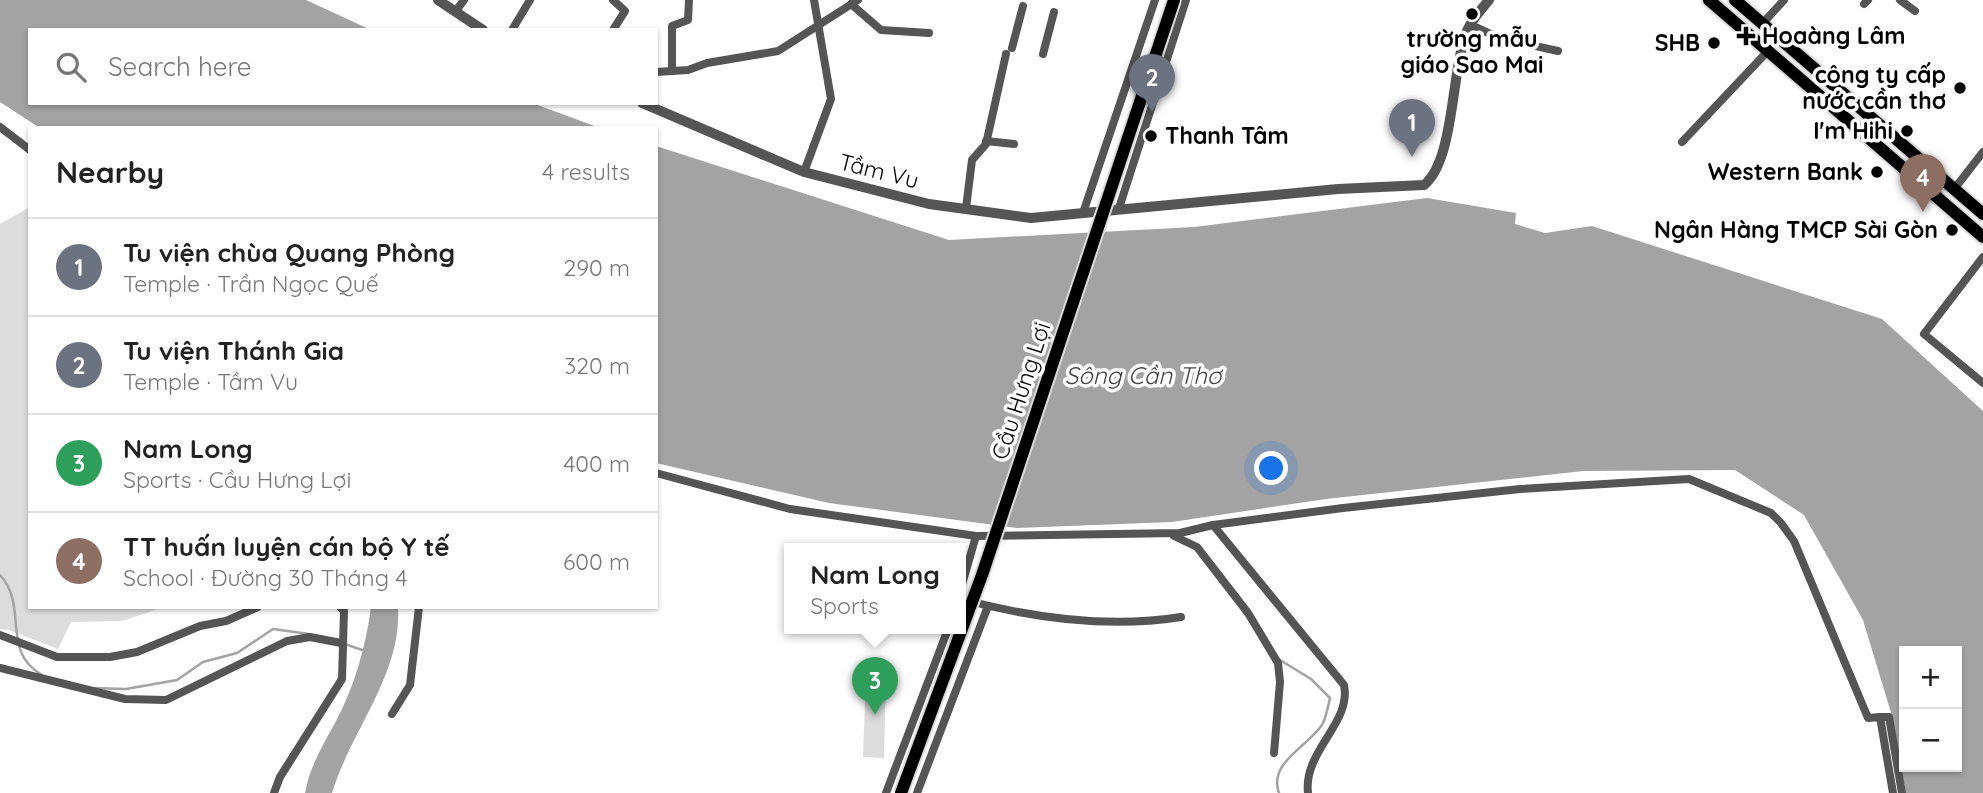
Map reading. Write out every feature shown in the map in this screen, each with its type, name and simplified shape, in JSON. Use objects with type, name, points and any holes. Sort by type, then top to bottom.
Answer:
[{"type":"main road","name":"Cầu Hưng Lợi","points":[[966,618],[1174,0]]},
{"type":"main road","points":[[1709,0],[1983,237]]},
{"type":"main road","points":[[1735,0],[1983,214]]},
{"type":"main road","name":"Cầu Hưng Lợi","points":[[901,793],[960,634]]},
{"type":"street","points":[[438,0],[480,28]]},
{"type":"street","points":[[456,12],[464,0]]},
{"type":"street","points":[[513,28],[530,0]]},
{"type":"street","points":[[613,0],[624,7],[625,11],[615,28]]},
{"type":"street","points":[[672,71],[672,26],[688,20],[689,0]]},
{"type":"street","points":[[804,172],[831,99],[814,0]]},
{"type":"street","points":[[1083,213],[1155,0]]},
{"type":"street","points":[[1119,208],[1186,0]]},
{"type":"street","points":[[1489,0],[1471,25],[1499,38],[1558,51]]},
{"type":"street","points":[[1763,23],[1784,0]]},
{"type":"street","points":[[1900,0],[1914,11]]},
{"type":"street","points":[[658,72],[778,51],[854,2],[881,30],[929,33]]},
{"type":"street","points":[[966,208],[972,160],[986,141],[1023,6]]},
{"type":"street","points":[[1043,54],[1054,12]]},
{"type":"street","name":"Tầm Vu","points":[[647,105],[804,172],[929,204],[1031,218],[1119,208],[1226,202],[1338,189],[1424,185],[1434,174],[1438,164],[1471,25]]},
{"type":"street","points":[[1682,142],[1767,52]]},
{"type":"street","points":[[0,127],[28,148]]},
{"type":"street","points":[[986,141],[1014,144]]},
{"type":"street","points":[[1955,188],[1983,152]]},
{"type":"street","points":[[1983,257],[1924,334],[1983,383]]},
{"type":"street","points":[[658,474],[790,509],[976,536],[1180,533],[1209,526],[1520,489],[1649,479],[1689,479],[1708,484],[1771,513],[1782,523],[1794,541],[1868,718],[1889,717],[1902,793]]},
{"type":"street","points":[[1209,526],[1344,685],[1345,704],[1308,771],[1308,793]]},
{"type":"street","points":[[1168,533],[1197,547],[1248,613],[1278,663],[1280,682],[1274,752]]},
{"type":"street","points":[[966,571],[976,536]]},
{"type":"street","points":[[966,600],[1025,614],[1120,623],[1181,617]]},
{"type":"street","points":[[917,793],[988,606]]},
{"type":"street","points":[[0,635],[57,657],[110,657],[137,652],[200,626],[226,621],[253,609]]},
{"type":"street","points":[[274,793],[280,777],[336,693],[344,667],[341,643],[342,609]]},
{"type":"street","points":[[392,715],[410,685],[419,609]]},
{"type":"street","points":[[886,793],[946,634]]},
{"type":"street","points":[[0,668],[125,699],[166,701],[287,641],[310,637],[341,643]]},
{"type":"street","points":[[1880,717],[1893,793]]},
{"type":"shaded area","points":[[28,208],[28,609],[159,609],[122,621],[71,622],[58,649],[0,629],[0,224]]},
{"type":"shaded area","points":[[866,671],[886,672],[884,758],[863,757]]},
{"type":"water","points":[[0,0],[306,0],[367,28],[28,28],[28,105],[537,105],[595,126],[37,126],[0,102]]},
{"type":"water","name":"Sông Cần Thơ","points":[[658,147],[949,240],[1194,227],[1427,198],[1516,213],[1515,224],[1545,233],[1592,226],[1882,319],[1983,411],[1983,793],[1906,793],[1902,772],[1962,772],[1962,646],[1899,646],[1899,754],[1892,716],[1863,620],[1804,515],[1735,470],[1583,471],[1326,499],[1172,522],[1017,528],[829,503],[658,463]]},
{"type":"water","points":[[371,609],[398,609],[397,632],[384,679],[340,770],[332,793],[305,793],[313,765],[342,710],[366,637]]},
{"type":"waterway","points":[[0,575],[13,600],[22,654],[29,665],[42,675]]},
{"type":"waterway","points":[[93,688],[126,689],[177,680],[203,662],[237,653],[273,629],[309,634]]},
{"type":"waterway","points":[[345,644],[362,650]]},
{"type":"waterway","points":[[1279,793],[1279,773],[1291,756],[1322,725],[1330,698],[1311,679],[1280,660]]},
{"type":"place","name":"trường mẫu giáo Sao Mai","points":[[1472,14]]},
{"type":"place","name":"Hoaàng Lâm","points":[[1746,36]]},
{"type":"place","name":"SHB","points":[[1714,43]]},
{"type":"place","name":"công ty cấp nước cần thơ","points":[[1960,88]]},
{"type":"place","name":"Tu viện Thánh Gia","points":[[1152,112]]},
{"type":"place","name":"I'm Hihi","points":[[1907,131]]},
{"type":"place","name":"Thanh Tâm","points":[[1151,136]]},
{"type":"place","name":"Tu viện chùa Quang Phòng","points":[[1412,157]]},
{"type":"place","name":"Western Bank","points":[[1877,172]]},
{"type":"place","name":"TT huấn luyện cán bộ Y tế","points":[[1923,212]]},
{"type":"place","name":"Ngân Hàng TMCP Sài Gòn","points":[[1952,230]]},
{"type":"place","name":"Nam Long","points":[[875,715]]}]
